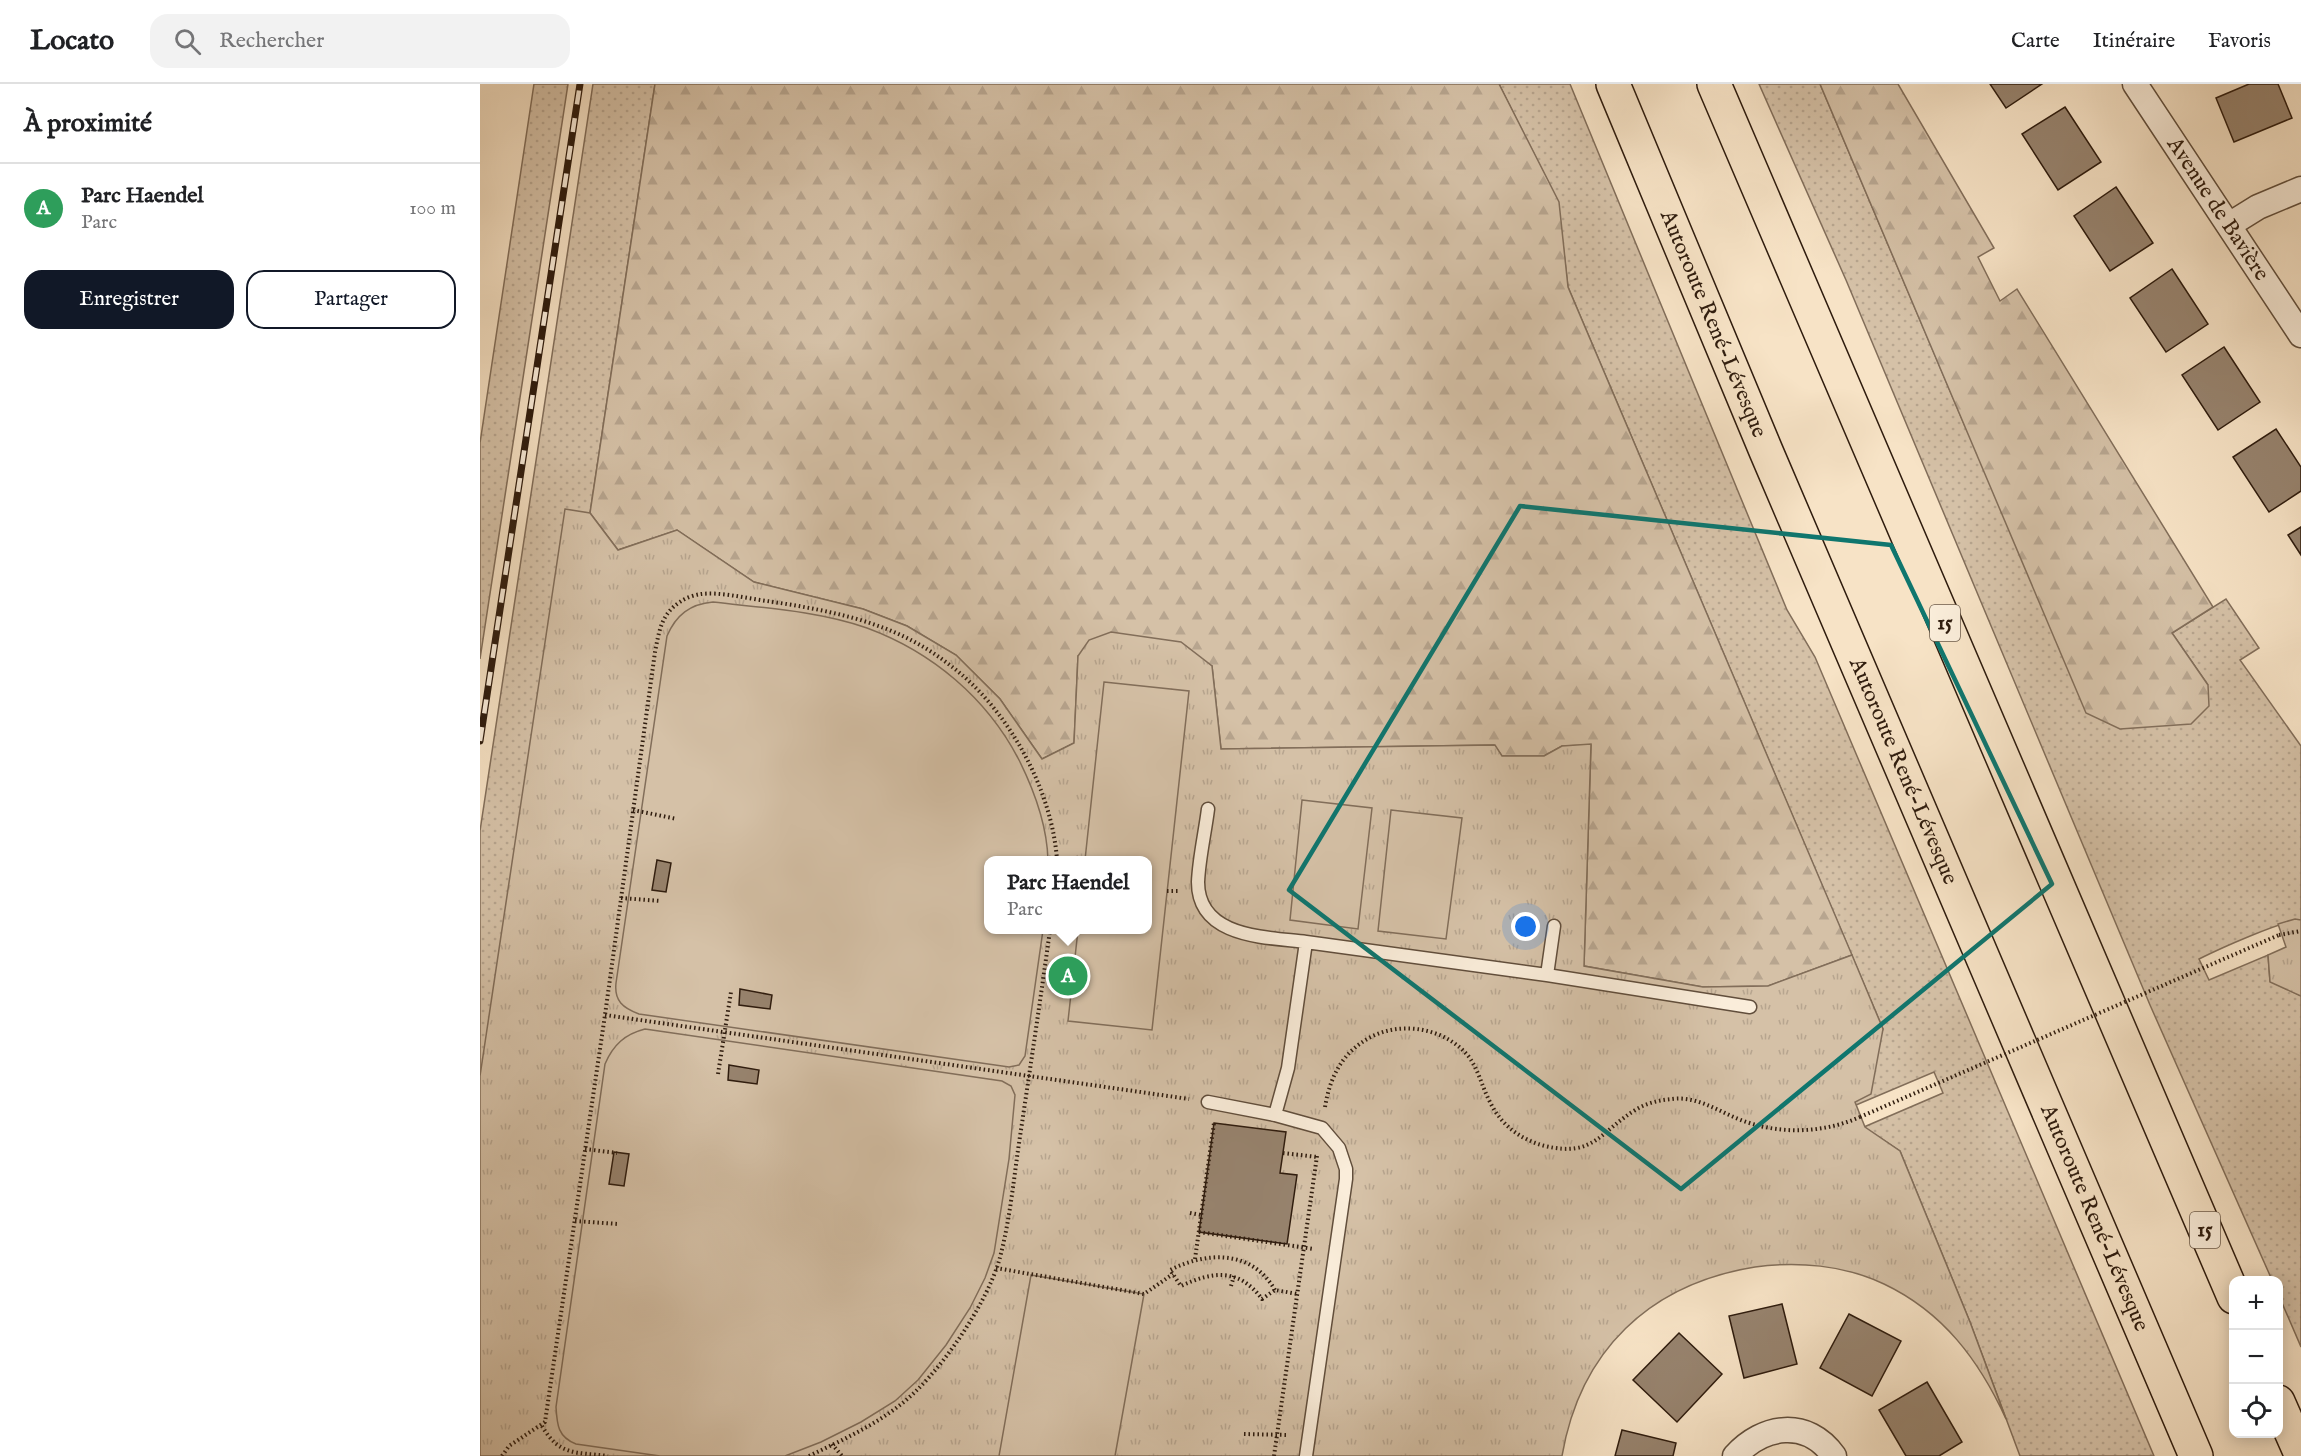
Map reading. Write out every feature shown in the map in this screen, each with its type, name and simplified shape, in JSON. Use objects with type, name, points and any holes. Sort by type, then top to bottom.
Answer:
[{"type":"highway","name":"Autoroute René-Lévesque","points":[[1612,84],[1766,451],[2196,1456]]},
{"type":"highway","name":"15","points":[[1714,84],[2229,1285]]},
{"type":"highway","points":[[2283,1413],[2301,1454]]},
{"type":"street","name":"Avenue de Bavière","points":[[2135,84],[2301,335]]},
{"type":"street","points":[[2229,225],[2258,207],[2301,189]]},
{"type":"street","points":[[1735,1456],[1746,1444],[1777,1430],[1797,1431],[1814,1437],[1834,1456]]},
{"type":"lane","points":[[1208,809],[1198,881],[1200,898],[1205,909],[1227,928],[1242,933],[1546,975],[1750,1007]]},
{"type":"lane","points":[[1546,975],[1554,926]]},
{"type":"lane","points":[[1275,1115],[1287,1068],[1306,942]]},
{"type":"lane","points":[[1212,1103],[1275,1115],[1322,1128],[1339,1148],[1346,1169],[1306,1456]]},
{"type":"path","points":[[502,1456],[509,1446],[545,1422],[605,1015],[655,652],[660,623],[669,609],[682,600],[699,594],[724,594],[841,615],[883,627],[919,644],[952,666],[982,694],[1008,726],[1029,763],[1047,809],[1056,840],[1057,856]]},
{"type":"path","points":[[633,810],[678,819]]},
{"type":"path","points":[[621,898],[661,901]]},
{"type":"path","points":[[1324,1113],[1327,1093],[1341,1062],[1350,1052],[1373,1036],[1402,1028],[1416,1028],[1435,1033],[1462,1050],[1477,1070],[1490,1102],[1501,1120],[1521,1136],[1545,1146],[1572,1149],[1585,1146],[1601,1138],[1635,1109],[1673,1098],[1698,1101],[1749,1123],[1778,1129],[1817,1129],[1860,1117],[2279,935],[2301,931]]},
{"type":"path","points":[[809,1456],[878,1421],[924,1383],[972,1318],[988,1288],[996,1268],[1009,1209],[1049,934]]},
{"type":"path","points":[[718,1074],[730,992]]},
{"type":"path","points":[[605,1015],[1212,1103],[1202,1215],[1195,1259]]},
{"type":"path","points":[[1274,1456],[1319,1147]]},
{"type":"path","points":[[585,1149],[617,1153]]},
{"type":"path","points":[[1283,1153],[1317,1157]]},
{"type":"path","points":[[1190,1213],[1202,1215]]},
{"type":"path","points":[[575,1221],[618,1224]]},
{"type":"path","points":[[1199,1233],[1322,1250]]},
{"type":"path","points":[[1275,1290],[1268,1278],[1239,1260],[1223,1256],[1195,1259],[1170,1269],[1181,1286],[1197,1278],[1214,1274],[1234,1276],[1249,1283],[1262,1299],[1275,1290],[1298,1294]]},
{"type":"path","points":[[996,1268],[1144,1294],[1173,1274]]},
{"type":"path","points":[[1231,1286],[1234,1276]]},
{"type":"path","points":[[542,1426],[556,1446],[569,1451],[608,1456]]},
{"type":"path","points":[[1244,1434],[1278,1433]]},
{"type":"path","points":[[832,1444],[842,1456]]},
{"type":"highlighted area","points":[[1520,506],[1891,545],[2052,884],[1681,1189],[1289,890]]},
{"type":"green space","points":[[534,84],[568,84],[480,659],[480,443]]},
{"type":"green space","points":[[593,84],[655,84],[590,513],[618,550],[480,1414],[480,831]]},
{"type":"green space","points":[[655,84],[1499,84],[1559,202],[1568,287],[1852,955],[1768,986],[1703,987],[1584,966],[1591,745],[1562,746],[1544,756],[1502,756],[1494,745],[1221,749],[1212,666],[1078,656],[1074,743],[1042,759],[1000,699],[956,655],[907,626],[863,609],[754,582],[677,530],[618,550],[590,513]]},
{"type":"green space","points":[[1499,84],[1570,84],[1787,610],[1815,657],[2154,1456],[2020,1456],[1970,1322],[1900,1151],[1864,1127],[1943,1093],[1934,1072],[1856,1105],[1854,1102],[1883,1029],[1568,287],[1558,202]]},
{"type":"green space","points":[[1759,84],[1820,84],[1965,426],[2208,685],[2172,633],[2226,599],[2259,648],[2240,660],[2301,746],[2301,920],[2266,930],[2199,959],[2209,980],[2268,955],[2270,981],[2301,996],[2301,1347],[2283,1305],[2283,1276],[2270,1276],[2150,1005],[1846,280]]},
{"type":"green space","points":[[1820,84],[1898,84],[1994,248],[1978,257],[2000,301],[2017,289],[2213,607],[2172,633],[2208,685],[2209,706],[2191,724],[2120,729],[2086,713]]},
{"type":"green space","points":[[565,509],[590,513],[618,550],[677,530],[754,582],[863,609],[907,626],[956,655],[1000,699],[1042,759],[1074,743],[1078,656],[1089,640],[1111,632],[1181,642],[1212,666],[1221,749],[1495,745],[1502,756],[1544,756],[1562,746],[1591,744],[1584,966],[1703,987],[1768,986],[1852,955],[1883,1029],[1871,1094],[1855,1102],[1865,1127],[1900,1151],[1970,1322],[2006,1419],[1984,1377],[1957,1340],[1941,1323],[1905,1295],[1853,1272],[1820,1266],[1787,1264],[1755,1267],[1717,1276],[1683,1289],[1652,1307],[1626,1328],[1603,1355],[1585,1385],[1571,1418],[1562,1456],[480,1456],[480,1076]]},
{"type":"green space","points":[[705,603],[791,611],[829,618],[867,628],[891,638],[914,650],[955,680],[974,697],[1006,738],[1035,796],[1043,821],[1048,856],[984,856],[984,934],[1042,934],[1025,1056],[1019,1065],[1009,1067],[639,1014],[628,1009],[618,999],[616,983],[667,636],[679,617],[691,608]]},
{"type":"green space","points":[[1104,682],[1189,691],[1152,1030],[1068,1021],[1078,934],[1152,934],[1152,856],[1085,856]]},
{"type":"green space","points":[[1302,800],[1372,808],[1358,929],[1290,920]]},
{"type":"green space","points":[[1391,810],[1462,818],[1446,939],[1378,931]]},
{"type":"green space","points":[[2295,919],[2301,920],[2301,996],[2270,982],[2268,955],[2286,947],[2278,924]]},
{"type":"green space","points":[[645,1029],[1002,1081],[1011,1086],[1015,1095],[1009,1159],[994,1253],[970,1308],[946,1345],[918,1380],[895,1401],[861,1422],[821,1442],[785,1456],[660,1456],[576,1444],[565,1438],[558,1425],[556,1407],[605,1064],[620,1041]]},
{"type":"green space","points":[[1031,1275],[1144,1294],[1115,1456],[999,1456]]},
{"type":"building","points":[[1990,84],[2042,84],[2006,108]]},
{"type":"building","points":[[2249,84],[2278,84],[2292,118],[2234,142],[2216,98]]},
{"type":"building","points":[[2065,107],[2101,162],[2058,190],[2022,134]]},
{"type":"building","points":[[2116,187],[2153,243],[2110,271],[2074,216]]},
{"type":"building","points":[[2172,269],[2208,324],[2166,352],[2130,298]]},
{"type":"building","points":[[2224,347],[2260,402],[2218,430],[2182,375]]},
{"type":"building","points":[[2276,429],[2301,467],[2301,491],[2269,512],[2233,457]]},
{"type":"building","points":[[2301,527],[2301,555],[2288,535]]},
{"type":"building","points":[[657,860],[671,863],[666,892],[652,890]]},
{"type":"building","points":[[740,989],[772,995],[770,1009],[739,1005]]},
{"type":"building","points":[[729,1065],[759,1070],[757,1084],[728,1080]]},
{"type":"building","points":[[1214,1123],[1286,1132],[1280,1173],[1297,1175],[1287,1244],[1199,1232]]},
{"type":"building","points":[[614,1152],[629,1154],[624,1186],[609,1184]]},
{"type":"building","points":[[1782,1304],[1797,1364],[1744,1378],[1729,1316]]},
{"type":"building","points":[[1849,1314],[1901,1341],[1872,1396],[1820,1368]]},
{"type":"building","points":[[1679,1333],[1722,1374],[1677,1422],[1633,1380]]},
{"type":"building","points":[[1927,1382],[1962,1442],[1939,1456],[1906,1456],[1879,1410]]},
{"type":"building","points":[[1622,1430],[1676,1443],[1673,1456],[1615,1456]]},
{"type":"railway","points":[[480,741],[580,84]]},
{"type":"place","name":"Parc Haendel","points":[[1068,976]]}]
